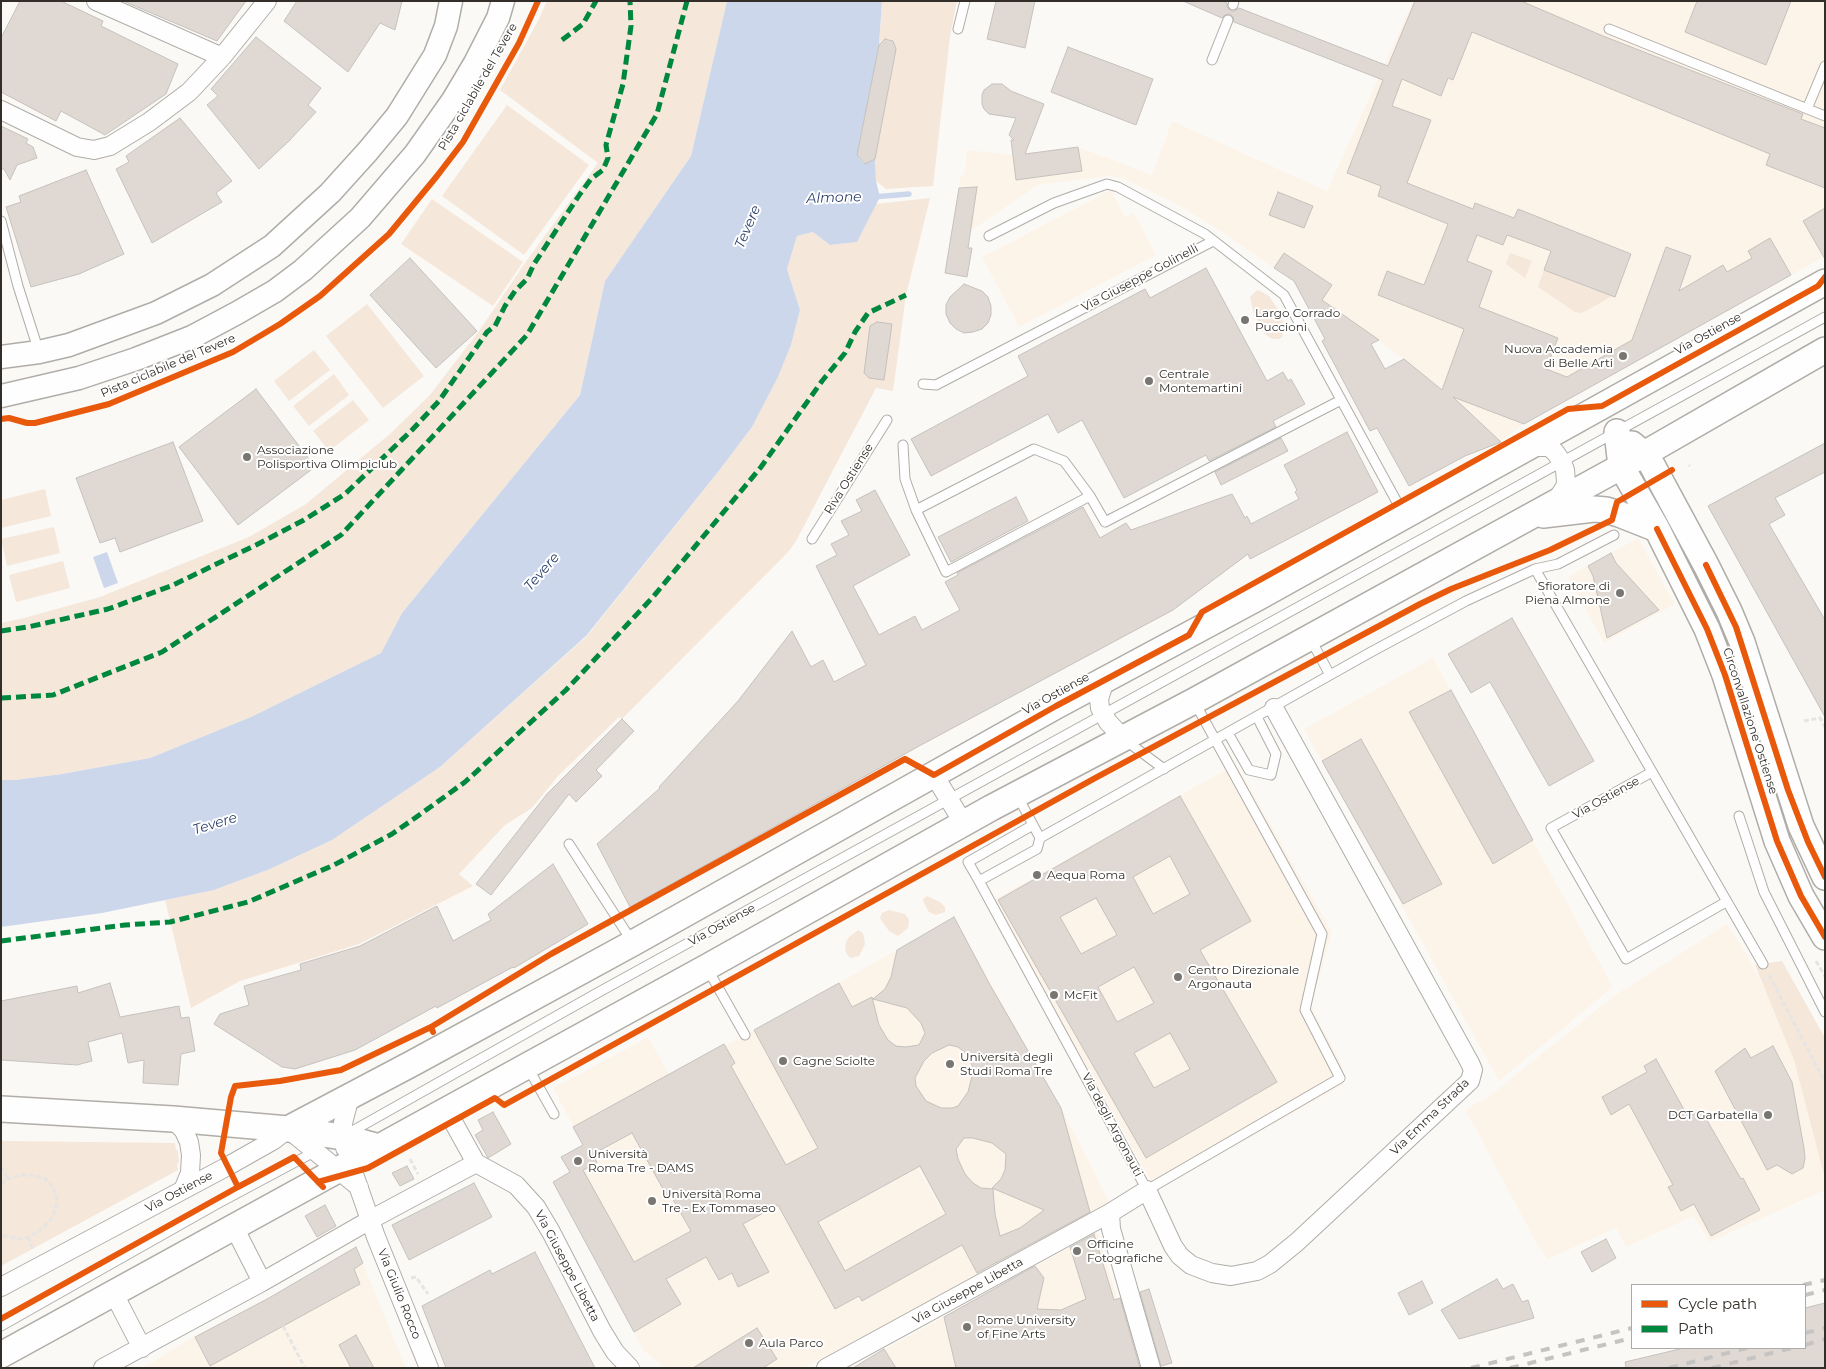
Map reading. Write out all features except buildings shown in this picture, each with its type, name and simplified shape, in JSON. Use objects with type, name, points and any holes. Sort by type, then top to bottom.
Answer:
[{"type":"main road","name":"Via Ostiense","points":[[288,1129],[633,943],[1825,282]]},
{"type":"main road","points":[[1,1355],[707,967],[1017,794],[1194,701],[1644,454],[1825,350]]},
{"type":"main road","points":[[1602,406],[1617,432],[1621,466]]},
{"type":"main road","name":"Circonvallazione Ostiense","points":[[1617,432],[1644,454],[1652,465],[1732,619],[1742,642],[1801,826],[1825,876]]},
{"type":"main road","name":"Circonvallazione Ostiense","points":[[1621,466],[1694,600],[1725,675],[1772,826],[1801,896],[1825,937]]},
{"type":"main road","points":[[1526,518],[1594,509],[1619,514],[1657,529]]},
{"type":"main road","points":[[1,1109],[174,1119],[288,1129],[327,1145],[379,1147]]},
{"type":"street","points":[[96,1],[222,58]]},
{"type":"street","points":[[1,110],[78,147],[89,150],[101,149],[116,143],[182,98],[222,58],[266,1]]},
{"type":"street","points":[[1,357],[38,352],[69,345],[176,304],[249,262],[293,229],[349,172],[397,116],[435,56],[446,26],[451,1]]},
{"type":"street","points":[[1,396],[79,378],[136,359],[192,337],[258,300],[303,270],[365,213],[415,154],[453,100],[475,63],[498,18],[503,1]]},
{"type":"street","points":[[1526,448],[1549,447],[1556,452],[1562,462],[1566,482],[1555,502]]},
{"type":"street","name":"Via Ostiense","points":[[1103,715],[1099,699],[1105,680]]},
{"type":"street","name":"Via Emma Strada","points":[[1147,1190],[1173,1246],[1180,1256],[1191,1265],[1212,1273],[1230,1276],[1257,1271],[1270,1264],[1297,1242],[1466,1086],[1472,1076],[1470,1063],[1274,708]]},
{"type":"street","points":[[1103,715],[1123,738]]},
{"type":"street","points":[[934,775],[964,824]]},
{"type":"street","points":[[327,1145],[345,1114],[354,1093]]},
{"type":"street","points":[[103,1368],[476,1163],[446,1109]]},
{"type":"street","points":[[174,1119],[184,1131],[189,1142],[191,1155],[190,1173],[183,1190]]},
{"type":"street","name":"Via Ostiense","points":[[1,1287],[274,1140],[288,1129]]},
{"type":"street","points":[[327,1145],[359,1186],[370,1220]]},
{"type":"street","points":[[327,1145],[344,1167]]},
{"type":"street","name":"Via Giuseppe Libetta","points":[[476,1163],[512,1182],[530,1199],[551,1232],[602,1331],[625,1366]]},
{"type":"street","name":"Via degli Argonauti","points":[[1110,1213],[1147,1190]]},
{"type":"street","points":[[1110,1213],[1111,1229],[1151,1368]]},
{"type":"street","name":"Via Giuseppe Libetta","points":[[826,1368],[1110,1213]]},
{"type":"street","name":"Via Giulio Rocco","points":[[370,1220],[428,1368]]},
{"type":"street","points":[[234,1227],[262,1282]]},
{"type":"street","points":[[114,1294],[142,1348]]},
{"type":"lane","points":[[958,29],[965,1]]},
{"type":"lane","points":[[1212,60],[1228,20]]},
{"type":"lane","points":[[1608,29],[1825,116]]},
{"type":"lane","points":[[1807,109],[1825,66]]},
{"type":"lane","points":[[989,236],[1054,203],[1107,184],[1118,187],[1213,240]]},
{"type":"lane","points":[[1,220],[38,352]]},
{"type":"lane","name":"Via Giuseppe Golinelli","points":[[923,384],[936,385],[1213,240],[1284,294],[1404,516]]},
{"type":"lane","name":"Via Ostiense","points":[[1,1326],[599,992],[1825,317]]},
{"type":"lane","points":[[916,510],[1034,449],[1064,461],[1090,496],[1105,522],[1341,400]]},
{"type":"lane","name":"Riva Ostiense","points":[[812,539],[888,420]]},
{"type":"lane","points":[[903,445],[905,479],[916,510],[946,572],[1090,496]]},
{"type":"lane","points":[[1040,838],[1466,601],[1535,569],[1558,564],[1614,535]]},
{"type":"lane","name":"Via Ostiense","points":[[1535,569],[1652,772],[1552,828],[1626,959],[1726,902]]},
{"type":"lane","points":[[1310,638],[1330,675]]},
{"type":"lane","points":[[1147,1190],[1340,1078],[1305,1010],[1322,934],[1194,701]]},
{"type":"lane","points":[[1228,734],[1249,770],[1271,775],[1276,754],[1257,717]]},
{"type":"lane","points":[[1123,738],[1164,769]]},
{"type":"lane","points":[[1652,772],[1763,964]]},
{"type":"lane","points":[[978,881],[1037,849],[1040,838],[1017,794]]},
{"type":"lane","points":[[1739,816],[1764,892],[1825,1012]]},
{"type":"lane","name":"Via degli Argonauti","points":[[1033,824],[968,862],[1147,1190]]},
{"type":"lane","points":[[569,844],[633,943]]},
{"type":"lane","points":[[707,967],[745,1035]]},
{"type":"lane","points":[[527,1066],[554,1114]]},
{"type":"path","points":[[1804,721],[1820,718],[1825,727]]},
{"type":"path","points":[[1763,964],[1825,1082]]},
{"type":"path","points":[[1,1167],[8,1179]]},
{"type":"path","points":[[1,1184],[8,1179],[21,1175],[40,1177],[47,1180],[52,1186],[56,1194],[57,1203],[52,1218],[41,1230],[28,1237],[5,1237],[1,1235]]},
{"type":"path","points":[[283,1326],[305,1368]]},
{"type":"shaded area","points":[[547,1],[727,1],[691,156],[605,281],[580,395],[402,613],[381,653],[251,717],[150,758],[62,774],[1,780],[1,623],[100,597],[249,537],[306,504],[391,433],[430,395],[479,331],[525,263],[598,163],[500,90]]},
{"type":"shaded area","points":[[882,1],[957,1],[950,36],[933,186],[886,189],[876,181],[875,159],[896,48],[893,41],[889,39],[881,41],[879,45]]},
{"type":"shaded area","points":[[1413,1],[1825,1],[1825,256],[1524,423],[1501,442],[1419,371],[1355,323],[1217,229],[1175,203],[1124,179],[1109,176],[1038,185],[950,245],[961,175],[964,175],[967,150],[1013,155],[1078,147],[1152,175],[1172,121],[1327,191]]},
{"type":"shaded area","points":[[507,105],[589,165],[524,255],[442,196]]},
{"type":"shaded area","points":[[1111,190],[1125,217],[1134,213],[1156,255],[1019,327],[982,257]]},
{"type":"shaded area","points":[[930,198],[906,295],[893,391],[876,388],[789,551],[622,719],[619,717],[558,776],[532,808],[505,825],[459,874],[473,886],[359,944],[240,981],[191,1008],[165,900],[214,890],[270,869],[332,840],[440,767],[586,637],[752,427],[778,377],[791,345],[800,310],[787,269],[797,236],[813,232],[830,245],[857,242],[876,204]]},
{"type":"shaded area","points":[[432,199],[523,262],[493,306],[401,244]]},
{"type":"shaded area","points":[[1510,253],[1532,261],[1525,278],[1506,264]]},
{"type":"shaded area","points":[[1544,270],[1612,296],[1586,311],[1575,312],[1538,287]]},
{"type":"shaded area","points":[[1258,290],[1269,296],[1281,314],[1284,327],[1282,337],[1279,339],[1272,339],[1264,333],[1254,315],[1250,297]]},
{"type":"shaded area","points":[[367,304],[424,376],[383,408],[326,336]]},
{"type":"shaded area","points":[[314,350],[330,370],[289,401],[274,381]]},
{"type":"shaded area","points":[[334,374],[349,395],[309,426],[293,406]]},
{"type":"shaded area","points":[[353,400],[369,420],[329,451],[313,431]]},
{"type":"shaded area","points":[[45,489],[51,516],[1,528],[1,500]]},
{"type":"shaded area","points":[[54,527],[60,553],[7,566],[1,539]]},
{"type":"shaded area","points":[[1638,538],[1675,604],[1604,643],[1568,577]]},
{"type":"shaded area","points":[[63,561],[70,588],[16,602],[9,575]]},
{"type":"shaded area","points":[[1433,658],[1613,987],[1499,1081],[1304,729]]},
{"type":"shaded area","points":[[1236,764],[1332,932],[1311,1007],[1342,1065],[1344,1084],[1156,1190],[994,900]]},
{"type":"shaded area","points":[[927,896],[940,902],[945,907],[945,912],[936,915],[929,912],[923,899]]},
{"type":"shaded area","points":[[889,910],[905,914],[909,920],[908,928],[898,936],[889,931],[880,918],[882,913]]},
{"type":"shaded area","points":[[954,917],[1064,1113],[1111,1206],[803,1368],[665,1368],[644,1351],[553,1182],[570,1172],[561,1157],[583,1145],[553,1088],[648,1037],[670,1076],[820,994],[959,1242],[836,1014],[851,1006],[839,983]]},
{"type":"shaded area","points":[[1727,924],[1748,957],[1772,1003],[1794,1060],[1825,1179],[1825,1190],[1709,1242],[1694,1216],[1626,1247],[1616,1228],[1548,1259],[1538,1246],[1466,1111],[1474,1104],[1488,1097],[1614,996]]},
{"type":"shaded area","points":[[858,930],[863,933],[865,944],[859,956],[851,958],[845,950],[846,942]]},
{"type":"shaded area","points":[[1782,961],[1825,1038],[1825,1179],[1794,1060],[1755,965]]},
{"type":"shaded area","points":[[1,1141],[175,1143],[176,1150],[178,1150],[178,1170],[1,1266]]},
{"type":"shaded area","points":[[1097,1232],[1139,1368],[851,1368]]},
{"type":"shaded area","points":[[356,1247],[406,1368],[143,1368],[188,1340],[269,1298]]},
{"type":"water","name":"Tevere","points":[[727,1],[882,1],[879,45],[857,155],[863,163],[875,159],[876,181],[880,197],[857,242],[830,245],[813,232],[797,236],[787,269],[800,310],[791,345],[778,377],[752,427],[718,472],[586,636],[440,767],[332,840],[270,869],[214,890],[102,913],[1,927],[1,780],[62,774],[150,758],[251,717],[381,653],[402,613],[580,395],[605,281],[691,156]]},
{"type":"water","points":[[107,552],[118,583],[104,588],[93,557]]},
{"type":"waterway","name":"Almone","points":[[873,197],[909,194]]},
{"type":"railway","points":[[1806,1284],[1825,1280]]},
{"type":"railway","points":[[1806,1295],[1825,1290]]},
{"type":"railway","points":[[1471,1368],[1631,1328]]},
{"type":"railway","points":[[1806,1333],[1825,1328]]},
{"type":"railway","points":[[1510,1368],[1631,1338]]},
{"type":"railway","points":[[1806,1345],[1825,1339]]},
{"type":"railway","points":[[1669,1368],[1743,1349]]},
{"type":"railway","points":[[1712,1368],[1788,1349]]},
{"type":"marked path","points":[[562,40],[583,24],[596,1]]},
{"type":"marked path","points":[[1,631],[28,627],[108,609],[171,586],[256,545],[304,520],[345,494],[412,430],[439,401],[487,332],[495,326],[505,306],[515,291],[527,279],[534,264],[580,194],[591,179],[603,170],[608,158],[606,145],[623,84],[631,26],[630,1]]},
{"type":"marked path","points":[[1,698],[53,695],[162,652],[341,535],[527,335],[657,114],[687,1]]},
{"type":"marked path","points":[[1,941],[125,925],[170,922],[248,902],[334,865],[392,834],[415,818],[465,782],[566,690],[653,597],[761,467],[822,381],[845,353],[855,332],[868,313],[906,295]]},
{"type":"cycle path","name":"Pista ciclabile del Tevere","points":[[1,419],[9,418],[27,423],[35,423],[109,404],[233,352],[280,324],[320,296],[389,234],[463,142],[519,43],[538,1]]},
{"type":"cycle path","points":[[431,1027],[551,954],[905,759],[934,775],[1056,706],[1189,635],[1202,612],[1568,409],[1602,406],[1818,286],[1825,277]]},
{"type":"cycle path","points":[[318,1182],[368,1168],[495,1098],[504,1105],[1095,778],[1420,604],[1451,589],[1550,550],[1612,520],[1617,502],[1672,470]]},
{"type":"cycle path","points":[[1657,529],[1707,629],[1725,675],[1777,841],[1801,896],[1825,937]]},
{"type":"cycle path","points":[[1706,565],[1736,627],[1788,790],[1808,842],[1825,877]]},
{"type":"cycle path","points":[[323,1187],[294,1157],[238,1187],[221,1153],[231,1097],[235,1086],[280,1081],[341,1070],[431,1027],[433,1032]]},
{"type":"cycle path","points":[[1,1319],[238,1187]]},
{"type":"place","name":"Largo Corrado Puccioni","points":[[1245,320]]},
{"type":"place","name":"Nuova Accademia di Belle Arti","points":[[1623,356]]},
{"type":"place","name":"Centrale Montemartini","points":[[1149,381]]},
{"type":"place","name":"Associazione Polisportiva Olimpiclub","points":[[247,457]]},
{"type":"place","name":"Sfioratore di Piena Almone","points":[[1620,593]]},
{"type":"place","name":"Aequa Roma","points":[[1037,875]]},
{"type":"place","name":"Centro Direzionale Argonauta","points":[[1178,977]]},
{"type":"place","name":"McFit","points":[[1054,995]]},
{"type":"place","name":"Cagne Sciolte","points":[[783,1061]]},
{"type":"place","name":"Università degli Studi Roma Tre","points":[[950,1064]]},
{"type":"place","name":"DCT Garbatella","points":[[1768,1115]]},
{"type":"place","name":"Università Roma Tre - DAMS","points":[[578,1161]]},
{"type":"place","name":"Università Roma Tre - Ex Tommaseo","points":[[652,1201]]},
{"type":"place","name":"Officine Fotografiche","points":[[1077,1251]]},
{"type":"place","name":"Rome University of Fine Arts","points":[[967,1327]]},
{"type":"place","name":"Aula Parco","points":[[749,1343]]}]
